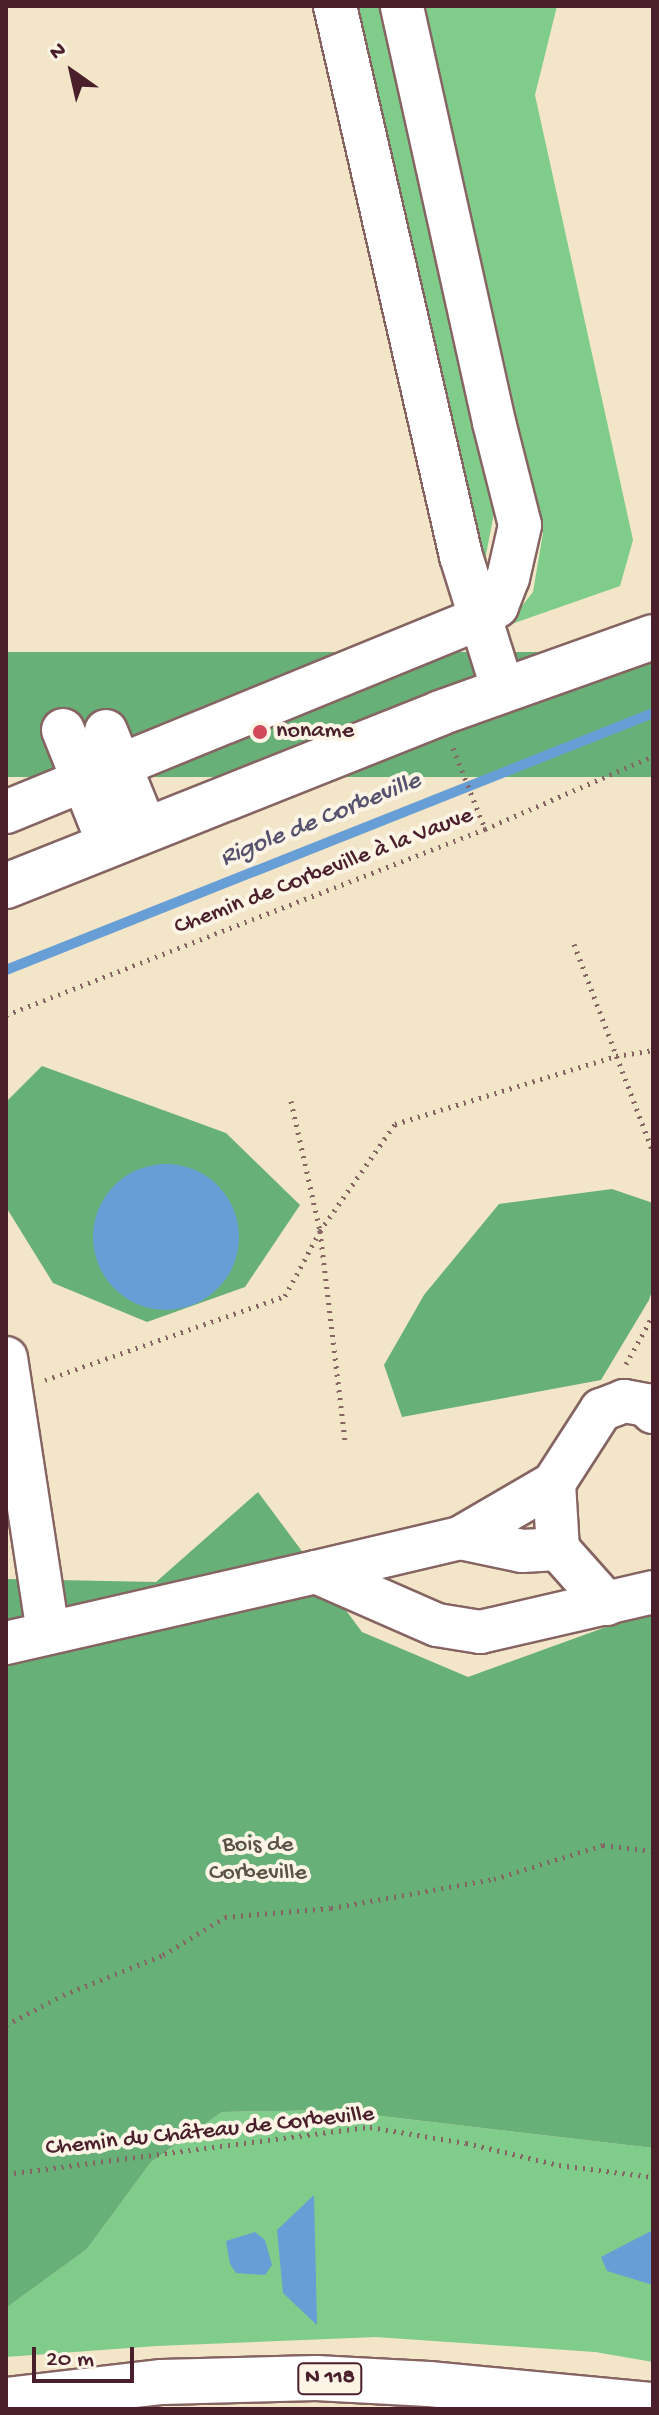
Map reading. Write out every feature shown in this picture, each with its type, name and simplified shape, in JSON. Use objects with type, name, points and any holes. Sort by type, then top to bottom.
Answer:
[{"type":"main road","points":[[6,886],[503,690],[653,637]]},
{"type":"main road","name":"N 118","points":[[6,2400],[162,2382],[316,2378],[429,2384],[653,2405]]},
{"type":"street","points":[[335,6],[488,612],[503,690]]},
{"type":"street","points":[[6,812],[103,760],[488,612],[508,578],[520,525],[494,422],[402,6]]},
{"type":"street","points":[[63,730],[103,760],[127,838]]},
{"type":"street","points":[[8,1375],[48,1633]]},
{"type":"street","points":[[6,1643],[460,1538],[554,1483],[601,1410],[624,1401],[651,1406]]},
{"type":"street","points":[[554,1483],[558,1549],[607,1604]]},
{"type":"street","points":[[460,1538],[522,1551],[558,1549]]},
{"type":"street","points":[[316,1572],[437,1625],[480,1632],[653,1592]]},
{"type":"path","name":"Chemin de Corbeville à la Vauve","points":[[6,1015],[485,829],[653,756]]},
{"type":"path","points":[[463,775],[485,829]]},
{"type":"path","points":[[574,944],[653,1152]]},
{"type":"path","points":[[8,1375],[285,1296],[320,1231],[395,1124],[616,1056],[653,1050]]},
{"type":"path","points":[[291,1101],[320,1231],[345,1440]]},
{"type":"path","points":[[6,2025],[63,1995],[163,1955],[225,1917],[331,1908],[479,1882],[603,1845],[653,1851]]},
{"type":"path","name":"Chemin du Château de Corbeville","points":[[6,2174],[370,2127],[466,2143],[559,2165],[653,2177]]},
{"type":"green space","points":[[355,6],[381,6],[495,508],[485,560]]},
{"type":"green space","points":[[424,6],[557,6],[535,95],[633,540],[620,586],[506,626],[533,592],[543,533]]},
{"type":"green space","points":[[6,652],[653,652],[653,777],[6,777]]},
{"type":"green space","points":[[42,1066],[226,1133],[300,1205],[245,1287],[147,1322],[53,1283],[6,1207],[6,1102]]},
{"type":"green space","points":[[612,1189],[653,1203],[653,1287],[649,1300],[601,1380],[402,1417],[384,1365],[424,1295],[499,1204]]},
{"type":"green space","name":"Bois de Corbeville","points":[[258,1492],[362,1632],[468,1677],[653,1610],[653,2148],[330,2110],[222,2112],[151,2162],[87,2249],[6,2308],[6,1579],[156,1582]]},
{"type":"green space","points":[[330,2110],[653,2148],[653,2362],[595,2352],[376,2337],[156,2346],[6,2357],[6,2308],[87,2249],[151,2162],[222,2112]]},
{"type":"water","points":[[166,1164],[194,1170],[217,1186],[233,1209],[239,1237],[233,1265],[217,1288],[194,1304],[166,1310],[138,1304],[115,1288],[99,1265],[93,1237],[99,1209],[115,1186],[138,1170]]},
{"type":"water","points":[[314,2195],[317,2325],[283,2293],[277,2230]]},
{"type":"water","points":[[653,2230],[653,2285],[607,2271],[601,2257]]},
{"type":"water","points":[[255,2232],[265,2240],[272,2265],[265,2275],[236,2273],[230,2264],[226,2241]]},
{"type":"waterway","name":"Rigole de Corbeville","points":[[6,970],[653,713]]},
{"type":"place","name":"noname","points":[[260,732]]}]
